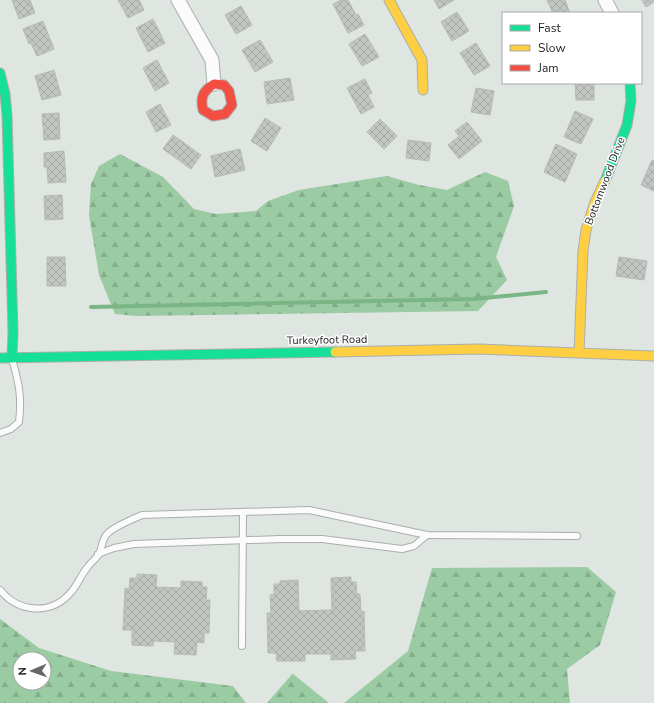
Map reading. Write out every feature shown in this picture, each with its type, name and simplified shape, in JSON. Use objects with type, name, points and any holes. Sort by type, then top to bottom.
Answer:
[{"type":"street","points":[[178,0],[212,60],[214,84]]},
{"type":"street","points":[[389,0],[422,60],[423,90]]},
{"type":"street","points":[[606,0],[612,12]]},
{"type":"street","points":[[0,73],[5,94],[7,115],[13,332],[12,358]]},
{"type":"street","name":"Bottomwood Drive","points":[[579,352],[583,252],[586,230],[595,202],[610,171],[627,125],[631,101],[630,84]]},
{"type":"street","name":"Turkeyfoot Road","points":[[0,358],[479,349],[654,356]]},
{"type":"lane","points":[[0,433],[11,429],[19,422],[20,386],[12,358]]},
{"type":"lane","points":[[0,590],[6,597],[17,605],[41,609],[57,604],[71,592],[87,567],[98,554],[106,534],[126,522],[142,515],[310,510],[426,535],[577,536]]},
{"type":"lane","points":[[242,646],[243,512]]},
{"type":"lane","points":[[98,554],[114,548],[134,544],[243,540],[322,539],[402,549],[414,546],[426,535]]},
{"type":"green space","points":[[120,154],[163,177],[194,209],[216,214],[256,211],[268,201],[299,190],[387,176],[419,185],[447,190],[485,172],[508,181],[514,206],[496,257],[507,280],[478,311],[136,316],[115,314],[99,275],[89,215],[91,184],[99,166]]},
{"type":"green space","points":[[587,567],[616,592],[600,645],[567,669],[570,703],[344,703],[408,651],[432,568]]},
{"type":"green space","points":[[0,619],[39,648],[48,651],[12,651],[12,691],[52,691],[52,652],[111,671],[233,686],[246,703],[0,703]]},
{"type":"green space","points":[[293,674],[329,703],[267,703]]},
{"type":"building","points":[[12,0],[30,0],[35,13],[19,19]]},
{"type":"building","points":[[118,0],[139,0],[144,10],[128,18]]},
{"type":"building","points":[[341,0],[348,0],[356,15],[358,14],[364,25],[348,33],[333,4]]},
{"type":"building","points":[[434,0],[454,0],[439,9]]},
{"type":"building","points":[[547,0],[565,0],[570,12],[553,12]]},
{"type":"building","points":[[642,0],[654,0],[654,2],[646,7]]},
{"type":"building","points":[[241,6],[252,25],[236,34],[225,15]]},
{"type":"building","points":[[457,12],[469,31],[452,41],[441,22]]},
{"type":"building","points":[[153,19],[165,43],[148,52],[136,28]]},
{"type":"building","points":[[43,21],[54,49],[37,56],[31,43],[29,44],[23,29]]},
{"type":"building","points":[[365,34],[379,57],[362,66],[349,44]]},
{"type":"building","points":[[260,40],[273,62],[255,72],[242,50]]},
{"type":"building","points":[[476,43],[490,66],[474,75],[460,53]]},
{"type":"building","points":[[157,60],[169,83],[155,91],[143,68]]},
{"type":"building","points":[[54,70],[61,95],[42,100],[35,76]]},
{"type":"building","points":[[290,78],[294,100],[267,104],[264,82]]},
{"type":"building","points":[[365,79],[372,93],[368,95],[374,107],[361,114],[347,88]]},
{"type":"building","points":[[575,84],[594,84],[594,100],[576,100]]},
{"type":"building","points":[[476,88],[494,91],[490,115],[471,112]]},
{"type":"building","points":[[160,104],[171,125],[156,132],[146,112]]},
{"type":"building","points":[[575,111],[593,119],[581,144],[564,137]]},
{"type":"building","points":[[59,113],[60,139],[44,140],[42,114]]},
{"type":"building","points":[[265,118],[281,128],[267,151],[251,141]]},
{"type":"building","points":[[380,119],[397,136],[384,149],[367,132]]},
{"type":"building","points":[[467,122],[482,141],[459,159],[448,145],[459,136],[455,131]]},
{"type":"building","points":[[173,135],[201,155],[191,169],[163,149]]},
{"type":"building","points":[[408,140],[431,143],[429,161],[406,158]]},
{"type":"building","points":[[556,144],[577,154],[565,182],[544,172]]},
{"type":"building","points":[[240,149],[245,170],[215,177],[211,156]]},
{"type":"building","points":[[64,151],[66,182],[48,183],[47,167],[44,167],[44,153]]},
{"type":"building","points":[[652,160],[654,161],[654,191],[641,185]]},
{"type":"building","points":[[62,195],[63,219],[45,220],[44,196]]},
{"type":"building","points":[[47,257],[65,257],[66,286],[47,286]]},
{"type":"building","points":[[619,257],[647,261],[644,280],[616,276]]},
{"type":"building","points":[[137,574],[157,575],[156,587],[181,588],[181,581],[202,582],[202,587],[207,587],[206,600],[210,600],[209,633],[204,633],[204,643],[197,642],[196,655],[174,654],[175,642],[154,641],[153,646],[132,645],[132,630],[123,630],[125,588],[129,589],[130,578],[137,578]]},
{"type":"building","points":[[351,577],[351,582],[356,582],[357,594],[360,594],[361,612],[364,611],[365,651],[355,651],[356,659],[331,660],[331,654],[305,654],[305,661],[277,661],[276,653],[268,653],[267,613],[271,613],[270,595],[274,594],[274,584],[280,584],[280,581],[298,580],[299,611],[332,610],[331,578]]},
{"type":"waterway","points":[[91,307],[473,299],[546,292]]},
{"type":"traffic: fast","points":[[0,73],[5,94],[7,115],[13,332],[12,358]]},
{"type":"traffic: fast","points":[[605,181],[627,125],[631,101],[630,84]]},
{"type":"traffic: fast","points":[[0,358],[335,352]]},
{"type":"traffic: slow","points":[[389,0],[422,60],[423,90]]},
{"type":"traffic: slow","points":[[579,352],[583,251],[586,230],[595,202],[605,181]]},
{"type":"traffic: slow","points":[[335,352],[479,349],[654,356]]},
{"type":"traffic: jam","points":[[214,84],[224,85],[229,91],[232,105],[225,114],[213,116],[203,110],[202,98],[207,89],[214,84]]}]
